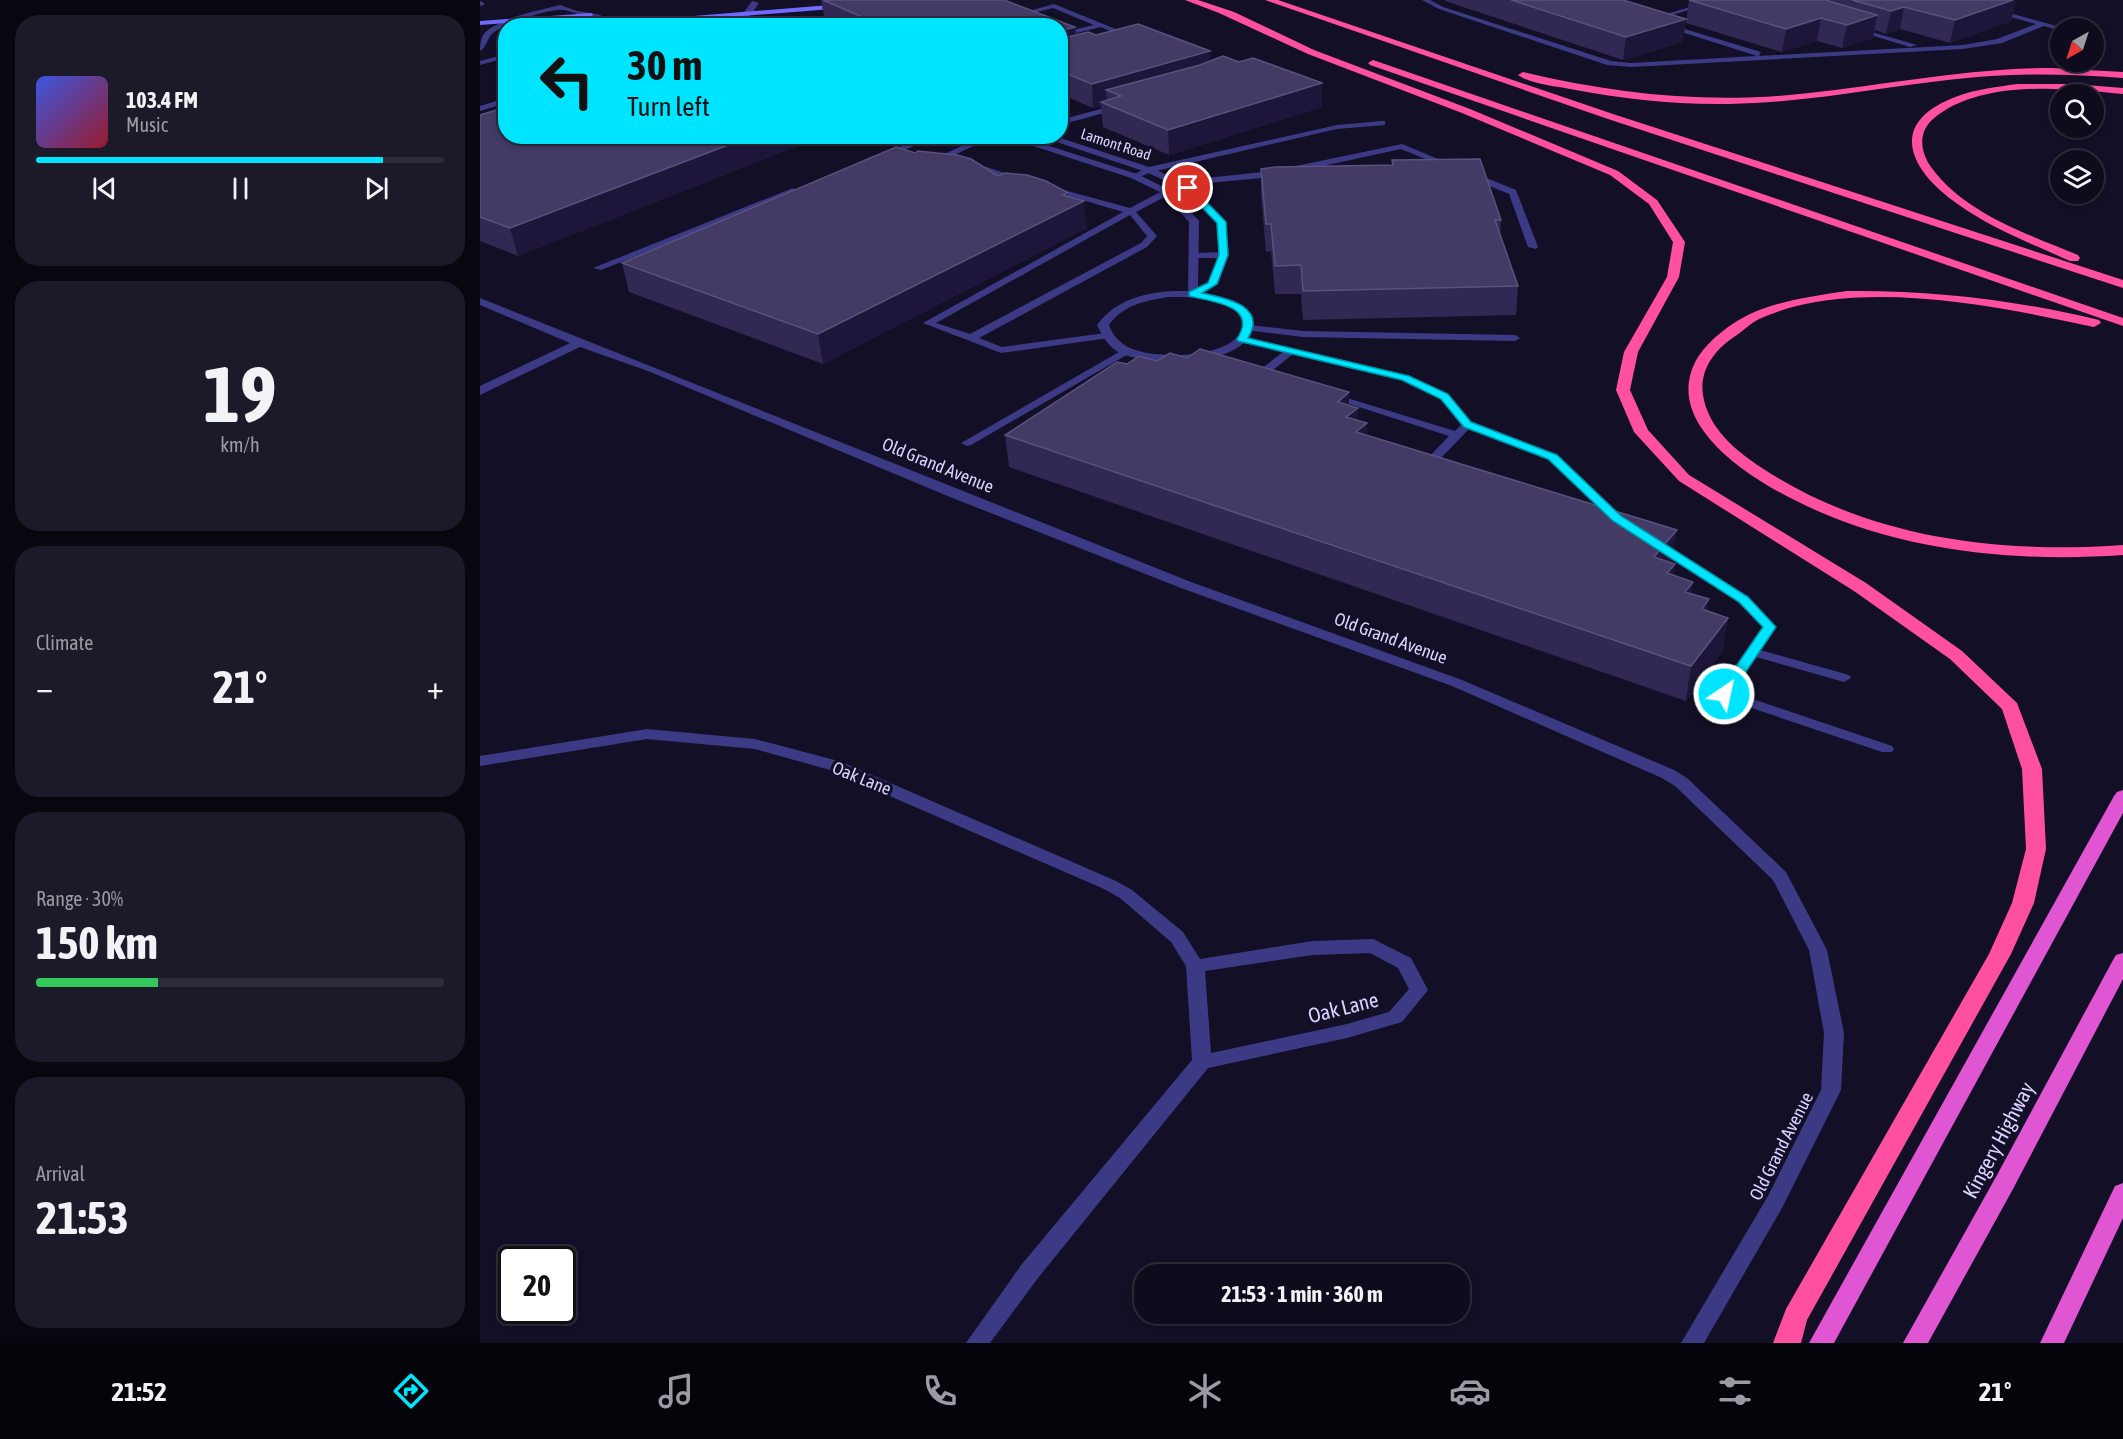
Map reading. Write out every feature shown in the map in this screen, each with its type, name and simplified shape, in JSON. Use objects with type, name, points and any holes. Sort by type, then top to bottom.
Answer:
[{"type":"highway","points":[[1189,0],[1648,156],[2123,322]]},
{"type":"highway","points":[[1269,0],[1620,119],[2123,284]]},
{"type":"highway","points":[[1291,7],[1364,25],[1527,76],[1589,89],[1643,96],[1754,101],[1797,98],[2009,72],[2123,75]]},
{"type":"highway","points":[[1222,11],[1311,52],[1466,111],[1614,173],[1653,202],[1679,242],[1673,277],[1631,352],[1623,390],[1641,432],[1684,478],[1870,594],[1956,655],[2010,707],[2032,769],[2036,849],[2023,903],[2000,954],[1795,1317],[1787,1343]]},
{"type":"highway","points":[[2123,91],[2052,87],[2000,90],[1970,96],[1937,110],[1919,128],[1916,139],[1920,158],[1930,173],[1961,201],[2016,232],[2123,278]]},
{"type":"highway","points":[[2123,329],[1979,300],[1884,294],[1819,299],[1781,308],[1754,318],[1728,332],[1711,348],[1701,364],[1695,394],[1701,413],[1711,431],[1734,455],[1760,475],[1800,497],[1842,515],[1928,540],[1973,547],[2063,553],[2123,550]]},
{"type":"highway","points":[[1821,1343],[2123,796]]},
{"type":"highway","name":"Kingery Highway","points":[[1915,1343],[2005,1182],[2123,960]]},
{"type":"highway","points":[[2052,1343],[2123,1193]]},
{"type":"main road","points":[[644,11],[802,0]]},
{"type":"main road","points":[[681,18],[853,5]]},
{"type":"main road","points":[[556,18],[610,14]]},
{"type":"main road","points":[[480,23],[498,22]]},
{"type":"street","points":[[739,18],[748,13],[755,2]]},
{"type":"street","points":[[748,13],[751,18]]},
{"type":"street","name":"Lamont Road","points":[[1033,144],[1134,176],[1167,192],[1194,221],[1195,256],[1192,294]]},
{"type":"street","name":"Lamont Road","points":[[1068,144],[1149,170],[1188,188],[1221,222],[1224,255],[1212,284],[1192,294]]},
{"type":"street","points":[[1192,294],[1212,297],[1235,306],[1248,319],[1249,328],[1242,339],[1229,348],[1190,358],[1166,359],[1126,351],[1113,344],[1105,336],[1103,325],[1110,314],[1124,304],[1145,297],[1192,294]]},
{"type":"street","name":"Old Grand Avenue","points":[[480,301],[579,344],[652,369],[1186,585],[1457,683],[1668,774],[1681,782],[1780,876],[1818,950],[1834,1033],[1831,1090],[1775,1202],[1692,1343]]},
{"type":"street","points":[[480,391],[579,344]]},
{"type":"street","name":"Oak Lane","points":[[480,761],[646,734],[755,744],[836,766],[1126,894],[1177,937],[1195,966],[1202,1062],[1347,1031],[1395,1017],[1419,990],[1405,963],[1373,946],[1313,948],[1195,966]]},
{"type":"street","points":[[977,1343],[1004,1303],[1161,1116],[1202,1062]]},
{"type":"lane","points":[[1425,0],[1441,8],[1610,63],[1631,65],[1963,47],[1999,41],[2044,24]]},
{"type":"lane","points":[[1720,0],[1648,20],[1769,58]]},
{"type":"lane","points":[[520,18],[560,4],[576,13],[599,15]]},
{"type":"lane","points":[[1006,18],[1054,6],[1136,39],[1125,42]]},
{"type":"lane","points":[[1987,9],[2050,25]]},
{"type":"lane","points":[[1059,18],[1075,14]]},
{"type":"lane","points":[[1068,33],[1102,25]]},
{"type":"lane","points":[[498,26],[484,32],[480,51],[498,54]]},
{"type":"lane","points":[[1846,26],[1924,48]]},
{"type":"lane","points":[[480,63],[498,57]]},
{"type":"lane","points":[[480,109],[498,103]]},
{"type":"lane","points":[[1068,120],[1128,103]]},
{"type":"lane","points":[[1068,115],[1075,118]]},
{"type":"lane","points":[[1134,176],[1149,170],[1337,127],[1382,123]]},
{"type":"lane","points":[[876,158],[912,144]]},
{"type":"lane","points":[[972,144],[942,157],[1031,183]]},
{"type":"lane","points":[[1105,336],[1001,351],[928,322],[1167,192],[1188,188],[1206,181],[1272,174],[1402,146],[1456,168]]},
{"type":"lane","points":[[1445,174],[1467,173],[1513,192],[1533,246]]},
{"type":"lane","points":[[1272,174],[1287,181]]},
{"type":"lane","points":[[971,338],[1144,245],[1152,236],[1131,211],[1042,186]]},
{"type":"lane","points":[[598,268],[798,189]]},
{"type":"lane","points":[[1195,256],[1224,255]]},
{"type":"lane","points":[[1249,328],[1303,334],[1515,338]]},
{"type":"lane","points":[[1242,339],[1406,378],[1444,397],[1467,425],[1552,457],[1622,522],[1595,512]]},
{"type":"lane","points":[[967,443],[1126,351]]},
{"type":"lane","points":[[1282,382],[1260,375],[1290,351]]},
{"type":"lane","points":[[1326,395],[1457,435]]},
{"type":"lane","points":[[1452,469],[1430,462],[1467,425]]},
{"type":"lane","points":[[1646,537],[1743,599],[1769,627],[1724,694],[1887,749]]},
{"type":"lane","points":[[1753,651],[1844,678]]},
{"type":"building","points":[[823,0],[1004,0],[1051,18],[865,18]]},
{"type":"building","points":[[1511,0],[1623,0],[1686,19],[1626,37]]},
{"type":"building","points":[[1689,0],[1825,0],[1877,15],[1847,25],[1821,18],[1786,29]]},
{"type":"building","points":[[1852,0],[2013,0],[1955,20],[1904,7],[1891,11]]},
{"type":"building","points":[[1138,24],[1210,51],[1092,84],[1068,74],[1068,37],[1088,32],[1096,35]]},
{"type":"building","points":[[1223,56],[1239,62],[1253,58],[1322,83],[1168,130],[1101,102],[1121,96],[1106,90],[1200,65]]},
{"type":"building","points":[[498,109],[498,144],[731,144],[510,228],[480,217],[480,115]]},
{"type":"building","points":[[896,147],[915,153],[918,151],[957,155],[971,159],[998,176],[1005,173],[1027,175],[1046,181],[1068,193],[1063,195],[1084,201],[818,334],[622,263]]},
{"type":"building","points":[[1480,159],[1501,220],[1495,220],[1518,286],[1303,291],[1301,265],[1275,266],[1271,224],[1266,224],[1261,169],[1393,165],[1392,160]]},
{"type":"building","points":[[1200,349],[1349,392],[1338,402],[1358,408],[1346,417],[1367,423],[1356,432],[1677,530],[1654,557],[1675,564],[1667,573],[1693,582],[1685,592],[1709,599],[1702,609],[1728,618],[1691,666],[1005,435],[1117,362],[1127,364],[1139,356],[1157,361],[1170,353],[1187,358]]},
{"type":"route","points":[[1188,188],[1221,222],[1224,255],[1212,284],[1192,294],[1229,302],[1241,310],[1248,319],[1249,328],[1242,339],[1406,378],[1444,397],[1467,425],[1552,457],[1617,518],[1743,599],[1769,627],[1724,694]]}]
